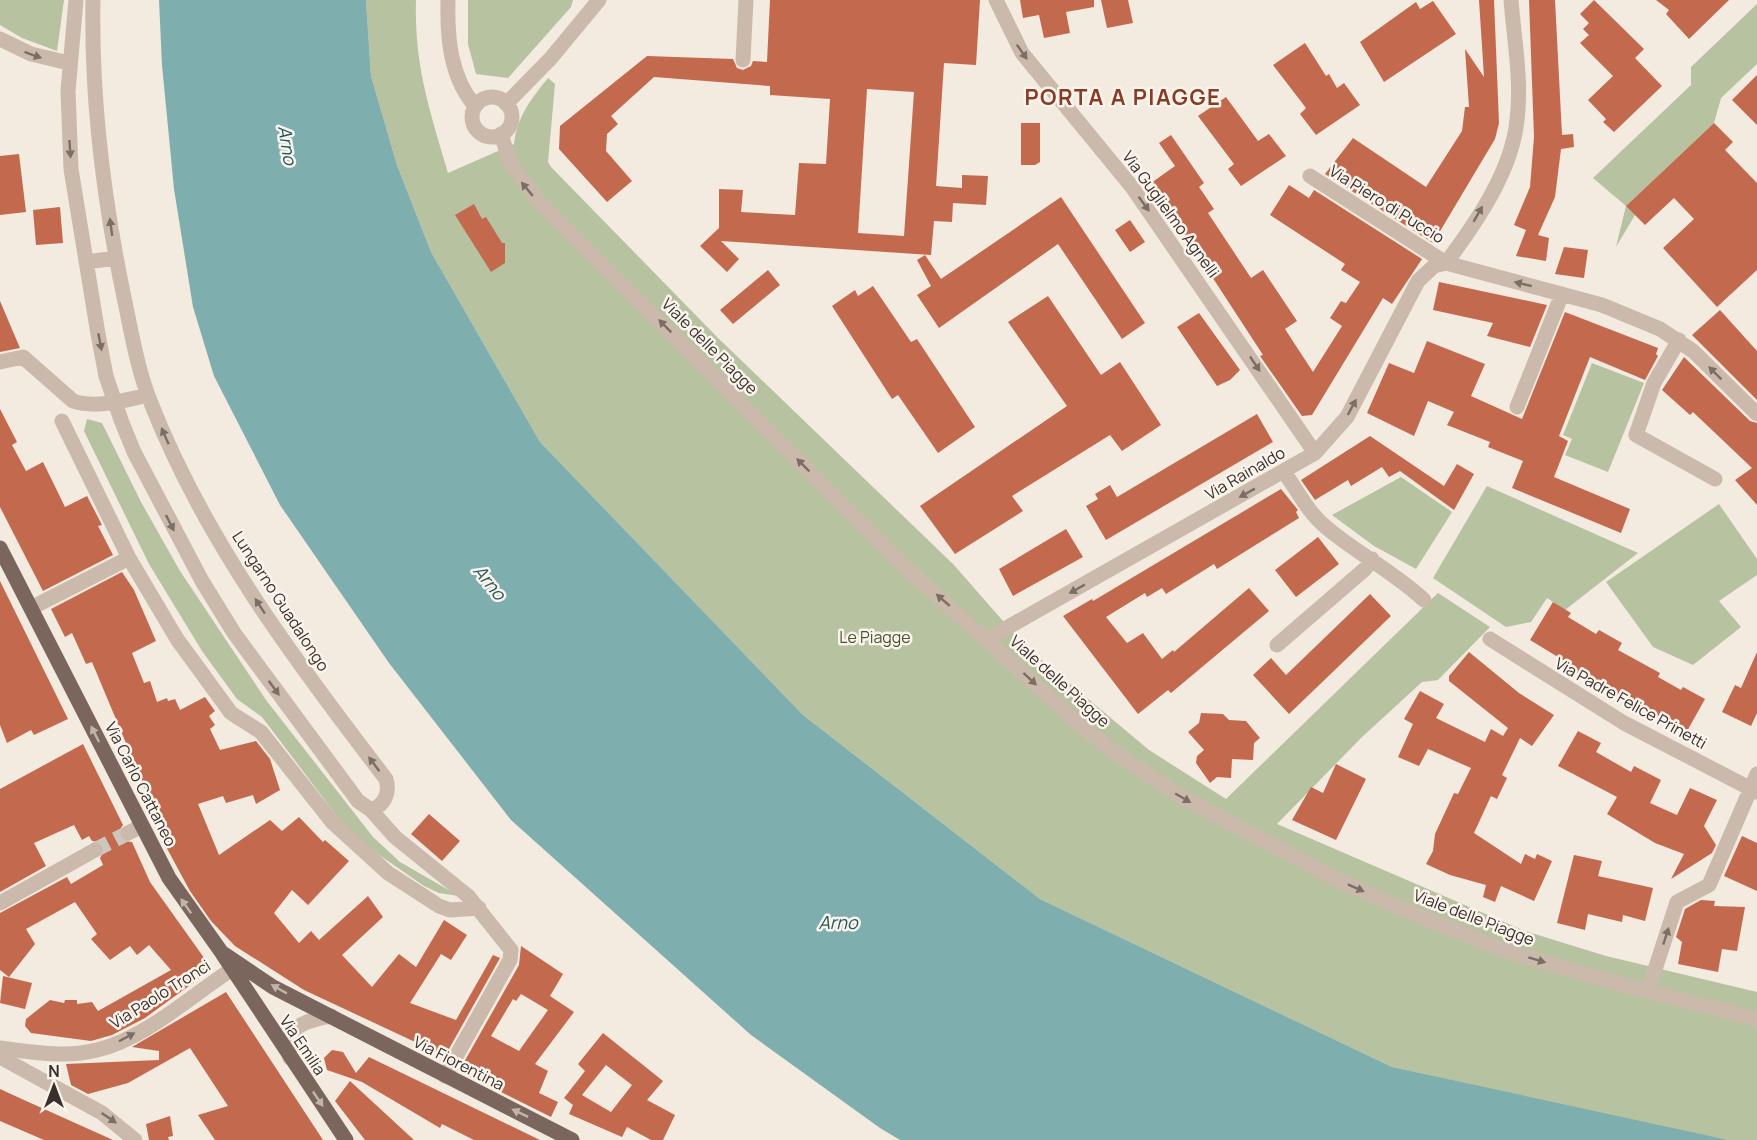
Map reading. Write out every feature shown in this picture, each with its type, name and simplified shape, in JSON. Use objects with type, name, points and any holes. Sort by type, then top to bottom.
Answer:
[{"type":"main road","name":"Via Carlo Cattaneo","points":[[0,548],[180,897],[222,952],[231,970]]},
{"type":"main road","name":"Via Fiorentina","points":[[222,952],[273,987],[572,1140]]},
{"type":"main road","name":"Via Emilia","points":[[231,970],[346,1140]]},
{"type":"street","points":[[76,0],[68,91],[71,170],[106,375],[134,452],[176,535],[234,633],[358,801],[371,810],[386,829],[468,896],[512,950],[510,960],[445,1076]]},
{"type":"street","name":"Lungarno Guadalongo","points":[[93,0],[92,37],[101,155],[116,258],[148,396],[196,501],[231,559],[310,680],[386,779],[387,796],[380,805],[371,810]]},
{"type":"street","points":[[448,0],[452,59],[461,86],[475,106]]},
{"type":"street","points":[[506,104],[551,58],[599,0]]},
{"type":"street","points":[[743,60],[746,0]]},
{"type":"street","name":"Via Guglielmo Agnelli","points":[[996,0],[1022,53],[1132,187],[1315,453]]},
{"type":"street","points":[[1446,263],[1490,193],[1514,137],[1519,94],[1511,0]]},
{"type":"street","points":[[0,39],[30,54],[69,63]]},
{"type":"street","points":[[68,91],[96,92]]},
{"type":"street","points":[[490,98],[506,104],[511,120],[501,134],[485,136],[476,129],[472,117],[475,106],[490,98]]},
{"type":"street","name":"Viale delle Piagge","points":[[501,134],[511,165],[541,204],[906,568],[1078,723],[1114,752],[1178,795],[1276,849],[1412,914],[1496,946],[1648,991],[1757,1018]]},
{"type":"street","name":"Via Piero di Puccio","points":[[1310,176],[1446,263],[1634,316],[1679,340],[1757,414]]},
{"type":"street","points":[[86,262],[116,258]]},
{"type":"street","name":"Via Rainaldo","points":[[987,639],[1315,453],[1347,417],[1418,281],[1434,266],[1446,263]]},
{"type":"street","points":[[1517,407],[1562,294]]},
{"type":"street","points":[[1679,340],[1654,383],[1636,435],[1715,479]]},
{"type":"street","points":[[0,362],[23,357],[73,401],[80,404],[115,402],[148,396]]},
{"type":"street","points":[[62,421],[129,558],[177,639],[231,712],[261,732],[318,805],[366,855],[426,898],[450,910],[479,908]]},
{"type":"street","points":[[1284,472],[1312,513],[1326,527],[1399,577],[1424,600]]},
{"type":"street","points":[[31,608],[129,558]]},
{"type":"street","points":[[1277,645],[1365,569],[1372,559]]},
{"type":"street","name":"Via Padre Felice Prinetti","points":[[1490,639],[1624,723],[1754,791]]},
{"type":"street","points":[[1648,991],[1677,902],[1709,885],[1754,791],[1757,774]]},
{"type":"street","points":[[128,833],[142,826]]},
{"type":"street","points":[[0,903],[95,850]]},
{"type":"street","name":"Via Paolo Tronci","points":[[0,1048],[72,1053],[106,1047],[172,1011],[231,970]]},
{"type":"street","points":[[290,1058],[289,1042],[297,1027],[310,1020],[331,1017]]},
{"type":"street","points":[[0,1057],[102,1113],[135,1140]]},
{"type":"green space","points":[[0,0],[64,0],[57,51],[22,38],[0,25]]},
{"type":"green space","name":"Le Piagge","points":[[366,0],[416,0],[420,67],[448,173],[514,144],[522,117],[548,78],[555,84],[548,162],[551,167],[718,338],[953,564],[1025,646],[1149,750],[1226,799],[1438,593],[1490,627],[1438,680],[1422,682],[1361,738],[1277,824],[1525,931],[1606,956],[1757,992],[1757,1140],[1728,1140],[1692,1134],[1392,1067],[1040,899],[803,715],[540,442],[431,252],[397,165],[371,76]]},
{"type":"green space","points":[[468,0],[573,0],[571,7],[508,78],[476,74],[468,44]]},
{"type":"green space","points":[[1757,4],[1757,64],[1721,98],[1714,123],[1627,205],[1635,215],[1616,247],[1626,206],[1593,178],[1691,85],[1691,67]]},
{"type":"green space","points":[[1592,363],[1644,383],[1608,472],[1565,455],[1572,439],[1563,435]]},
{"type":"green space","points":[[87,419],[102,423],[141,502],[180,571],[266,700],[373,837],[400,862],[459,896],[439,893],[424,886],[352,836],[262,717],[237,699],[202,651],[149,564],[84,431]]},
{"type":"green space","points":[[1401,477],[1452,512],[1416,569],[1374,546],[1332,515]]},
{"type":"green space","points":[[1487,486],[1638,553],[1565,610],[1547,598],[1531,622],[1506,627],[1433,578]]},
{"type":"green space","points":[[1719,504],[1757,559],[1757,575],[1719,601],[1741,627],[1693,665],[1653,647],[1606,582]]},
{"type":"water","name":"Arno","points":[[159,0],[366,0],[371,76],[397,165],[431,252],[540,442],[803,715],[1040,899],[1392,1067],[1728,1140],[900,1140],[751,1035],[511,820],[389,663],[280,505],[214,376],[193,307],[174,189],[162,65]]},
{"type":"building","points":[[770,0],[980,0],[976,65],[944,63],[936,186],[962,188],[962,175],[988,176],[986,205],[953,203],[952,222],[934,221],[931,255],[721,241],[739,259],[727,272],[700,246],[719,228],[719,189],[743,190],[741,212],[795,215],[799,163],[826,164],[830,99],[770,95],[770,86],[654,77],[611,116],[618,124],[607,134],[606,151],[632,181],[607,202],[559,149],[560,126],[647,56],[733,59],[737,68],[743,70],[751,66],[753,61],[767,62]],"holes":[[[867,89],[914,92],[904,236],[858,233]]]},
{"type":"building","points":[[1020,0],[1094,0],[1094,7],[1066,12],[1070,33],[1044,38],[1039,15],[1023,18]]},
{"type":"building","points":[[1101,0],[1128,0],[1133,23],[1107,28]]},
{"type":"building","points":[[1479,0],[1494,0],[1499,123],[1495,139],[1433,243],[1325,174],[1353,138],[1426,187],[1462,131],[1465,107],[1469,107],[1465,49],[1484,77]]},
{"type":"building","points":[[1529,0],[1555,0],[1562,135],[1573,134],[1574,147],[1561,149],[1555,197],[1538,235],[1549,238],[1546,261],[1516,256],[1526,230],[1514,225],[1530,187],[1534,137]]},
{"type":"building","points":[[1594,0],[1644,49],[1635,58],[1662,86],[1614,132],[1603,122],[1606,119],[1588,100],[1613,76],[1580,43],[1589,35],[1583,29],[1589,23],[1580,14]]},
{"type":"building","points":[[1656,0],[1729,0],[1689,39],[1666,14],[1669,10]]},
{"type":"building","points":[[1433,1],[1456,34],[1384,82],[1360,42],[1416,2],[1420,9]]},
{"type":"building","points":[[1305,43],[1326,76],[1329,74],[1337,88],[1344,83],[1360,105],[1316,135],[1300,114],[1306,108],[1273,65]]},
{"type":"building","points":[[1757,75],[1757,125],[1732,100]]},
{"type":"building","points":[[1226,97],[1258,141],[1269,134],[1286,156],[1241,186],[1228,169],[1234,164],[1198,116]]},
{"type":"building","points":[[1021,123],[1040,123],[1040,162],[1035,165],[1021,165]]},
{"type":"building","points":[[1714,123],[1733,142],[1725,150],[1757,183],[1757,270],[1717,307],[1663,248],[1694,219],[1674,198],[1645,225],[1626,206]]},
{"type":"building","points":[[1171,135],[1204,183],[1199,187],[1214,209],[1208,213],[1251,278],[1263,270],[1297,321],[1285,329],[1313,372],[1342,326],[1330,318],[1341,301],[1346,303],[1360,282],[1341,270],[1345,264],[1270,215],[1289,185],[1309,198],[1314,190],[1422,259],[1392,304],[1383,298],[1312,415],[1302,416],[1260,356],[1263,355],[1151,183],[1175,166],[1159,143]]},
{"type":"building","points":[[19,154],[26,212],[0,215],[0,156]]},
{"type":"building","points":[[1061,197],[1145,323],[1122,339],[1058,244],[939,328],[917,295],[931,286],[917,260],[925,255],[941,279]]},
{"type":"building","points":[[474,204],[482,219],[486,217],[502,243],[505,243],[505,263],[491,272],[455,215]]},
{"type":"building","points":[[60,207],[63,243],[36,245],[33,210]]},
{"type":"building","points":[[1130,220],[1145,242],[1130,252],[1115,230]]},
{"type":"building","points":[[1564,247],[1588,250],[1584,278],[1555,274]]},
{"type":"building","points":[[768,270],[780,285],[733,324],[720,310]]},
{"type":"building","points":[[1439,282],[1547,305],[1530,347],[1487,336],[1493,323],[1433,310]]},
{"type":"building","points":[[873,286],[911,342],[917,339],[975,427],[938,453],[898,395],[892,399],[832,306],[855,290],[858,296]]},
{"type":"building","points":[[1048,296],[1101,375],[1120,362],[1161,425],[1122,451],[1110,435],[1012,496],[1023,511],[955,554],[920,506],[1067,406],[1008,322]]},
{"type":"building","points":[[0,301],[20,348],[0,352]]},
{"type":"building","points":[[1720,310],[1757,351],[1757,400],[1692,335]]},
{"type":"building","points":[[1565,312],[1658,348],[1656,354],[1658,356],[1645,380],[1590,357],[1559,436],[1568,441],[1554,477],[1630,509],[1621,533],[1512,488],[1523,461],[1488,447],[1490,442],[1447,425],[1454,412],[1428,401],[1414,436],[1367,413],[1389,363],[1414,373],[1427,341],[1485,364],[1471,396],[1522,419]]},
{"type":"building","points":[[1199,313],[1240,370],[1230,380],[1217,386],[1177,327]]},
{"type":"building","points":[[1684,357],[1750,421],[1757,423],[1757,505],[1735,480],[1752,468],[1693,412],[1690,415],[1662,390]]},
{"type":"building","points":[[0,409],[17,442],[12,445],[26,471],[43,462],[65,507],[87,496],[102,525],[98,526],[113,555],[43,591],[0,507]]},
{"type":"building","points":[[1257,414],[1273,442],[1106,540],[1086,506],[1098,499],[1095,494],[1110,485],[1117,497]]},
{"type":"building","points":[[1370,436],[1444,486],[1457,464],[1474,474],[1454,510],[1400,471],[1389,477],[1382,467],[1351,486],[1348,480],[1315,500],[1301,480]]},
{"type":"building","points":[[1281,489],[1298,510],[1296,512],[1299,518],[1217,569],[1214,564],[1166,594],[1162,588],[1147,597],[1145,593],[1106,617],[1127,643],[1143,633],[1162,659],[1173,650],[1174,652],[1249,588],[1269,611],[1171,693],[1168,690],[1138,714],[1063,616],[1092,599],[1093,601]]},
{"type":"building","points":[[1066,529],[1083,557],[1013,596],[999,569]]},
{"type":"building","points":[[1318,537],[1339,564],[1296,597],[1275,570]]},
{"type":"building","points":[[122,572],[134,590],[156,641],[132,653],[144,683],[150,681],[157,702],[167,698],[168,701],[175,699],[180,710],[205,697],[215,711],[209,716],[215,725],[210,729],[220,750],[256,741],[270,759],[280,790],[256,804],[253,795],[226,803],[223,796],[198,804],[219,855],[270,820],[282,831],[299,817],[323,842],[325,840],[349,861],[308,905],[292,890],[274,913],[299,943],[311,931],[319,940],[368,896],[383,917],[342,955],[372,987],[399,954],[416,967],[444,920],[467,935],[451,960],[441,954],[410,1003],[456,1020],[493,955],[500,958],[445,1056],[304,990],[235,946],[211,921],[190,891],[151,819],[149,812],[154,810],[92,662],[86,664],[72,633],[65,637],[51,609]]},
{"type":"building","points":[[0,581],[68,719],[34,735],[31,730],[7,743],[0,725]]},
{"type":"building","points":[[1370,594],[1391,616],[1289,714],[1253,675],[1271,658],[1286,675]]},
{"type":"building","points":[[1553,602],[1571,613],[1568,617],[1596,634],[1599,630],[1622,643],[1618,650],[1660,673],[1658,677],[1681,690],[1683,687],[1705,699],[1686,733],[1573,671],[1576,668],[1530,640]]},
{"type":"building","points":[[1469,652],[1519,693],[1554,715],[1532,746],[1520,738],[1502,775],[1507,778],[1497,799],[1491,796],[1474,833],[1521,864],[1525,854],[1535,859],[1537,854],[1552,861],[1534,901],[1501,886],[1495,902],[1483,897],[1486,885],[1450,875],[1426,864],[1433,851],[1435,834],[1454,793],[1458,794],[1471,768],[1428,749],[1419,766],[1398,757],[1413,724],[1404,719],[1420,691],[1444,704],[1436,718],[1485,742],[1491,729],[1503,736],[1508,728],[1449,681],[1449,676]]},
{"type":"building","points":[[1757,652],[1757,713],[1751,726],[1722,712],[1735,685],[1741,688]]},
{"type":"building","points":[[1201,713],[1223,714],[1229,720],[1246,721],[1260,738],[1254,743],[1253,760],[1232,759],[1231,778],[1217,777],[1210,783],[1196,763],[1197,756],[1204,750],[1188,732],[1199,723]]},
{"type":"building","points":[[1578,731],[1601,743],[1596,752],[1631,772],[1634,766],[1661,780],[1650,803],[1677,815],[1690,788],[1717,800],[1704,826],[1716,845],[1712,853],[1671,879],[1684,854],[1655,843],[1607,814],[1617,797],[1558,766]]},
{"type":"building","points":[[83,744],[123,825],[118,832],[120,838],[123,841],[132,842],[150,882],[212,969],[145,1018],[112,1035],[91,1041],[31,1033],[25,1026],[26,1019],[50,1000],[64,1003],[65,1000],[77,1000],[77,1004],[92,1002],[98,1011],[171,970],[149,945],[137,955],[130,946],[110,960],[91,939],[97,934],[75,902],[26,929],[35,944],[9,977],[0,970],[0,913],[67,877],[71,884],[103,865],[100,858],[105,850],[100,842],[92,841],[89,836],[82,840],[74,825],[34,843],[46,866],[0,892],[0,789]]},
{"type":"building","points":[[1336,764],[1366,779],[1336,840],[1292,820],[1311,787],[1323,793]]},
{"type":"building","points":[[429,814],[460,841],[442,861],[411,834]]},
{"type":"building","points":[[1742,836],[1757,843],[1757,891],[1724,876]]},
{"type":"building","points":[[1574,855],[1602,861],[1598,876],[1653,888],[1645,921],[1623,915],[1622,922],[1588,914],[1585,930],[1557,923]]},
{"type":"building","points":[[1701,900],[1715,901],[1714,906],[1745,907],[1737,951],[1722,949],[1718,972],[1678,964],[1682,942],[1676,937],[1685,909]]},
{"type":"building","points":[[521,946],[563,974],[550,996],[574,1012],[535,1064],[548,1071],[539,1093],[558,1102],[551,1117],[459,1071],[519,965]],"holes":[[[521,994],[548,1010],[519,1051],[491,1036],[513,999],[516,1001]]]},
{"type":"building","points":[[3,976],[32,983],[25,1009],[0,1003]]},
{"type":"building","points":[[226,992],[323,1140],[215,1140],[198,1115],[228,1106],[190,1048],[128,1083],[88,1094],[71,1085],[66,1064],[159,1060],[159,1051],[132,1047]]},
{"type":"building","points":[[603,1033],[663,1081],[647,1100],[675,1115],[663,1140],[651,1140],[627,1127],[622,1137],[569,1114],[573,1105],[564,1098],[585,1071],[578,1064]],"holes":[[[606,1065],[632,1085],[611,1112],[582,1095]]]},
{"type":"building","points":[[332,1050],[343,1052],[356,1073],[369,1057],[540,1140],[474,1140],[442,1124],[440,1128],[362,1082],[327,1070],[324,1058]]},
{"type":"building","points":[[350,1081],[414,1140],[365,1140],[335,1101]]},
{"type":"building","points":[[0,1089],[113,1140],[44,1140],[0,1121]]},
{"type":"building","points":[[170,1116],[173,1136],[168,1137],[169,1140],[149,1140],[146,1124]]},
{"type":"tunnel","points":[[95,850],[128,833]]},
{"type":"district","name":"PORTA A PIAGGE","points":[[1123,97]]}]
